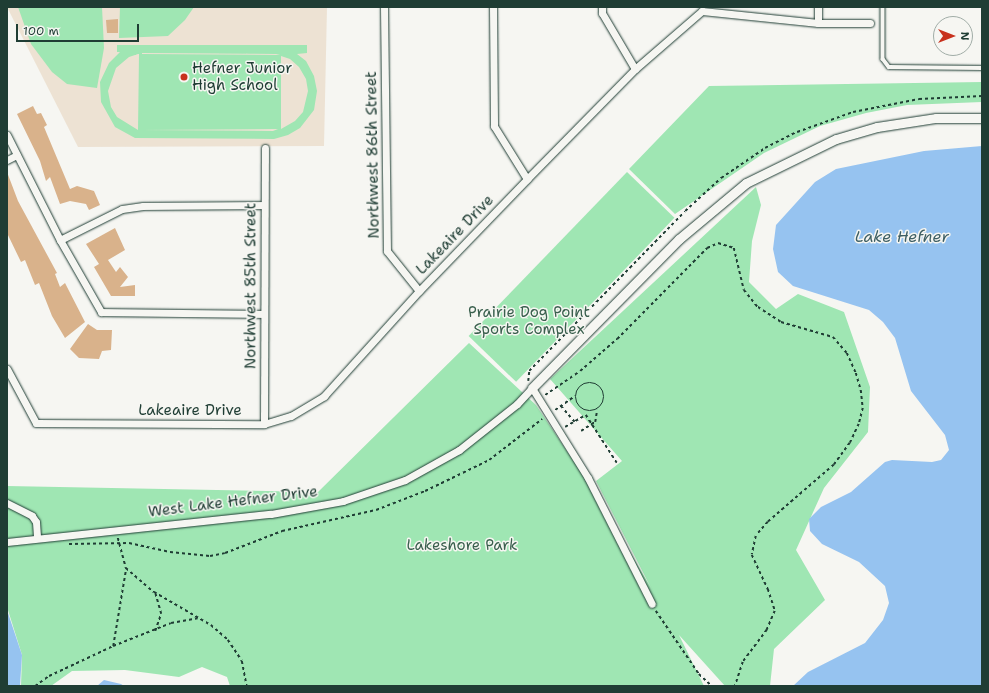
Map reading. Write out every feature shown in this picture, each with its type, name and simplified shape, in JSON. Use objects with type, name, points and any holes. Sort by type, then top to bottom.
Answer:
[{"type":"street","name":"Northwest 86th Street","points":[[384,7],[386,251],[419,291]]},
{"type":"street","points":[[493,7],[494,126],[526,179]]},
{"type":"street","points":[[602,7],[602,13],[636,69]]},
{"type":"street","points":[[818,7],[818,23]]},
{"type":"street","name":"Lakeaire Drive","points":[[7,369],[36,423],[264,424],[291,416],[324,396],[419,291],[526,179],[636,69],[702,9],[818,23],[870,23]]},
{"type":"street","name":"West Lake Hefner Drive","points":[[7,542],[37,537],[117,532],[271,514],[343,501],[405,480],[459,450],[517,404],[679,239],[746,183],[836,139],[877,127],[936,118],[982,118]]},
{"type":"street","points":[[7,135],[60,240],[101,312],[264,314]]},
{"type":"street","name":"Northwest 85th Street","points":[[264,424],[265,148]]},
{"type":"street","points":[[7,160],[17,155]]},
{"type":"street","points":[[60,240],[122,209],[143,206],[264,205]]},
{"type":"street","points":[[532,388],[540,398],[588,478],[652,604]]},
{"type":"street","points":[[7,503],[32,516],[36,522],[37,537]]},
{"type":"lane","points":[[883,7],[883,59],[889,67],[982,68]]},
{"type":"path","points":[[540,398],[580,371],[617,339],[707,248],[718,243],[734,248],[744,290],[758,308],[782,322],[834,337],[847,353],[856,373],[861,390],[863,408],[859,424],[850,443],[834,465],[768,522],[756,536],[752,555],[768,588],[774,611],[767,630],[743,662],[735,686]]},
{"type":"path","points":[[549,414],[575,396],[584,384],[599,385],[605,398],[597,410],[593,423],[581,431]]},
{"type":"path","points":[[575,396],[578,405],[584,411],[597,410]]},
{"type":"path","points":[[560,406],[576,422]]},
{"type":"path","points":[[561,424],[566,427],[586,415],[593,423],[617,463]]},
{"type":"path","points":[[113,646],[126,568],[119,542]]},
{"type":"path","points":[[126,568],[154,592],[220,632],[236,649],[244,668],[247,686]]},
{"type":"path","points":[[154,592],[162,614],[155,630]]},
{"type":"path","points":[[652,604],[673,639],[699,674],[712,686]]},
{"type":"path","points":[[35,686],[48,676],[113,646],[171,623],[198,618]]},
{"type":"shaded area","name":"Hefner Junior High School","points":[[7,7],[327,7],[324,146],[78,147]]},
{"type":"green space","points":[[18,7],[102,7],[104,48],[97,88],[67,84],[52,72],[31,44]]},
{"type":"green space","points":[[120,7],[194,7],[185,20],[168,36],[119,38]]},
{"type":"green space","points":[[117,45],[307,45],[307,53],[297,54],[306,61],[314,76],[317,91],[314,110],[300,128],[288,135],[274,139],[135,138],[115,127],[101,102],[100,82],[109,63],[120,52],[117,52]],"holes":[[[142,53],[280,55],[142,54]],[[139,54],[138,130],[117,117],[111,107],[108,91],[116,68],[129,57]],[[281,56],[290,59],[299,67],[306,79],[308,91],[303,112],[295,121],[281,129]],[[278,129],[273,131],[141,130]]]},
{"type":"green space","points":[[982,82],[982,102],[907,105],[866,113],[820,126],[764,153],[675,214],[629,169],[709,86]]},
{"type":"green space","name":"Prairie Dog Point Sports Complex","points":[[627,172],[674,218],[516,382],[469,336]]},
{"type":"green space","name":"Lakeshore Park","points":[[756,187],[761,205],[752,241],[749,282],[776,309],[798,294],[844,312],[870,387],[868,432],[824,488],[796,550],[825,600],[774,649],[770,686],[725,686],[679,635],[704,686],[230,686],[227,677],[202,667],[179,677],[125,670],[72,671],[51,686],[21,686],[22,655],[7,607],[7,486],[318,492],[469,343],[536,405],[597,496],[651,588],[596,481],[622,461],[550,379]]},
{"type":"water","name":"Lake Hefner","points":[[982,146],[982,686],[793,686],[808,672],[865,643],[883,620],[889,603],[885,586],[859,562],[822,544],[810,531],[809,519],[821,507],[851,492],[885,462],[892,460],[932,462],[941,460],[949,450],[945,435],[911,391],[895,338],[883,322],[869,310],[793,286],[778,272],[773,249],[776,225],[815,182],[836,169],[924,151]]},
{"type":"water","points":[[7,610],[22,655],[20,686],[7,686]]},
{"type":"water","points":[[104,680],[121,684],[124,686],[97,686]]},
{"type":"building","points":[[118,19],[118,33],[107,33],[106,20]]},
{"type":"building","points":[[33,106],[37,114],[41,113],[47,125],[44,127],[70,189],[77,186],[94,191],[100,205],[89,210],[86,204],[70,201],[60,204],[50,177],[46,181],[40,161],[17,114]]},
{"type":"building","points":[[7,172],[18,201],[57,273],[55,274],[60,287],[65,283],[85,322],[65,338],[52,316],[39,283],[35,285],[25,260],[21,262],[7,233]]},
{"type":"building","points":[[115,228],[125,250],[108,260],[116,272],[120,267],[128,277],[120,287],[135,285],[135,296],[111,296],[94,267],[99,264],[86,244]]},
{"type":"building","points":[[88,324],[97,330],[112,330],[111,350],[102,351],[99,359],[79,358],[70,349]]},
{"type":"place","name":"Hefner Junior High School","points":[[184,77]]}]
